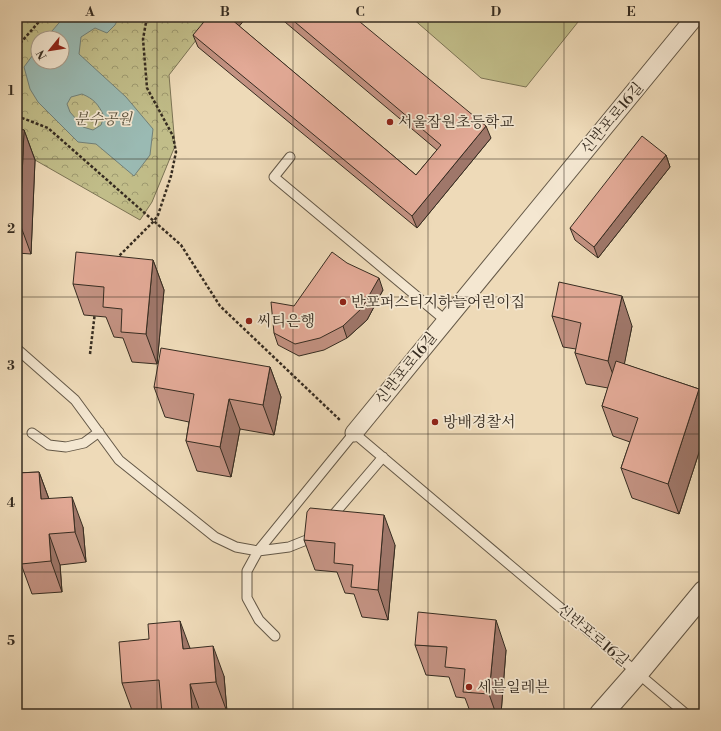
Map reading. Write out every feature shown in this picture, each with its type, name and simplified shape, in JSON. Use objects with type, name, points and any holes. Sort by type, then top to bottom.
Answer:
[{"type":"street","name":"신반포로16길","points":[[354,432],[695,17]]},
{"type":"street","name":"신반포로16길","points":[[601,714],[704,592]]},
{"type":"lane","points":[[290,157],[274,177],[445,320]]},
{"type":"lane","points":[[17,349],[75,400],[119,460],[215,537],[236,547],[258,551],[290,547],[314,537],[383,457]]},
{"type":"lane","points":[[32,433],[49,444],[66,447],[84,443],[99,432]]},
{"type":"lane","points":[[275,636],[259,620],[247,598],[247,571],[258,551],[354,432]]},
{"type":"lane","name":"신반포로16길","points":[[354,432],[637,673]]},
{"type":"lane","points":[[637,673],[686,714]]},
{"type":"path","points":[[17,48],[43,17]]},
{"type":"path","points":[[110,264],[154,221],[158,215],[169,182],[176,152],[173,136],[147,88],[143,39],[147,17]]},
{"type":"path","points":[[17,116],[48,128],[181,245],[220,306],[354,432]]},
{"type":"path","points":[[90,354],[96,306]]},
{"type":"green space","name":"분수공원","points":[[17,17],[214,17],[169,75],[175,146],[152,202],[140,220],[35,160],[17,153]]},
{"type":"green space","points":[[411,17],[582,17],[526,87],[481,78]]},
{"type":"water","points":[[64,17],[119,17],[115,25],[107,33],[95,28],[81,37],[79,54],[126,97],[153,129],[150,155],[134,176],[96,144],[78,142],[38,102],[30,89],[24,67],[30,59],[30,70],[70,70],[70,30],[53,30]],"holes":[[[82,94],[90,98],[100,108],[104,116],[101,125],[93,130],[83,127],[70,112],[67,104],[71,97]]]},
{"type":"building","points":[[208,17],[233,17],[231,19],[416,175],[441,145],[289,17],[354,17],[486,126],[412,216],[193,35]]},
{"type":"building","points":[[17,129],[24,130],[20,224],[17,224]]},
{"type":"building","points":[[642,136],[666,155],[594,247],[570,228]]},
{"type":"building","points":[[76,252],[153,260],[146,334],[121,332],[122,309],[103,307],[104,287],[73,284]]},
{"type":"building","name":"반포퍼스티지하늘어린이집","points":[[332,252],[347,263],[379,278],[362,308],[343,326],[320,338],[295,344],[274,333],[271,302],[294,306]]},
{"type":"building","points":[[559,282],[622,296],[608,361],[575,353],[581,323],[552,316]]},
{"type":"building","points":[[161,348],[270,367],[263,405],[229,399],[220,447],[186,441],[194,394],[154,387]]},
{"type":"building","points":[[616,361],[699,389],[668,484],[621,468],[638,418],[602,406]]},
{"type":"building","points":[[39,472],[41,499],[72,497],[75,532],[49,534],[51,561],[21,564],[17,530],[17,473]]},
{"type":"building","points":[[310,508],[384,515],[378,590],[351,587],[353,565],[334,563],[335,543],[304,540],[307,512]]},
{"type":"building","points":[[418,612],[496,620],[489,694],[463,692],[465,669],[445,667],[447,647],[415,645]]},
{"type":"building","points":[[180,621],[183,649],[213,646],[216,682],[190,684],[192,711],[162,714],[159,680],[122,683],[119,642],[149,639],[148,624]]},
{"type":"place","name":"서울잠원초등학교","points":[[390,122]]},
{"type":"place","name":"반포퍼스티지하늘어린이집","points":[[343,302]]},
{"type":"place","name":"씨티은행","points":[[249,321]]},
{"type":"place","name":"방배경찰서","points":[[435,422]]},
{"type":"place","name":"세븐일레븐","points":[[469,687]]}]
